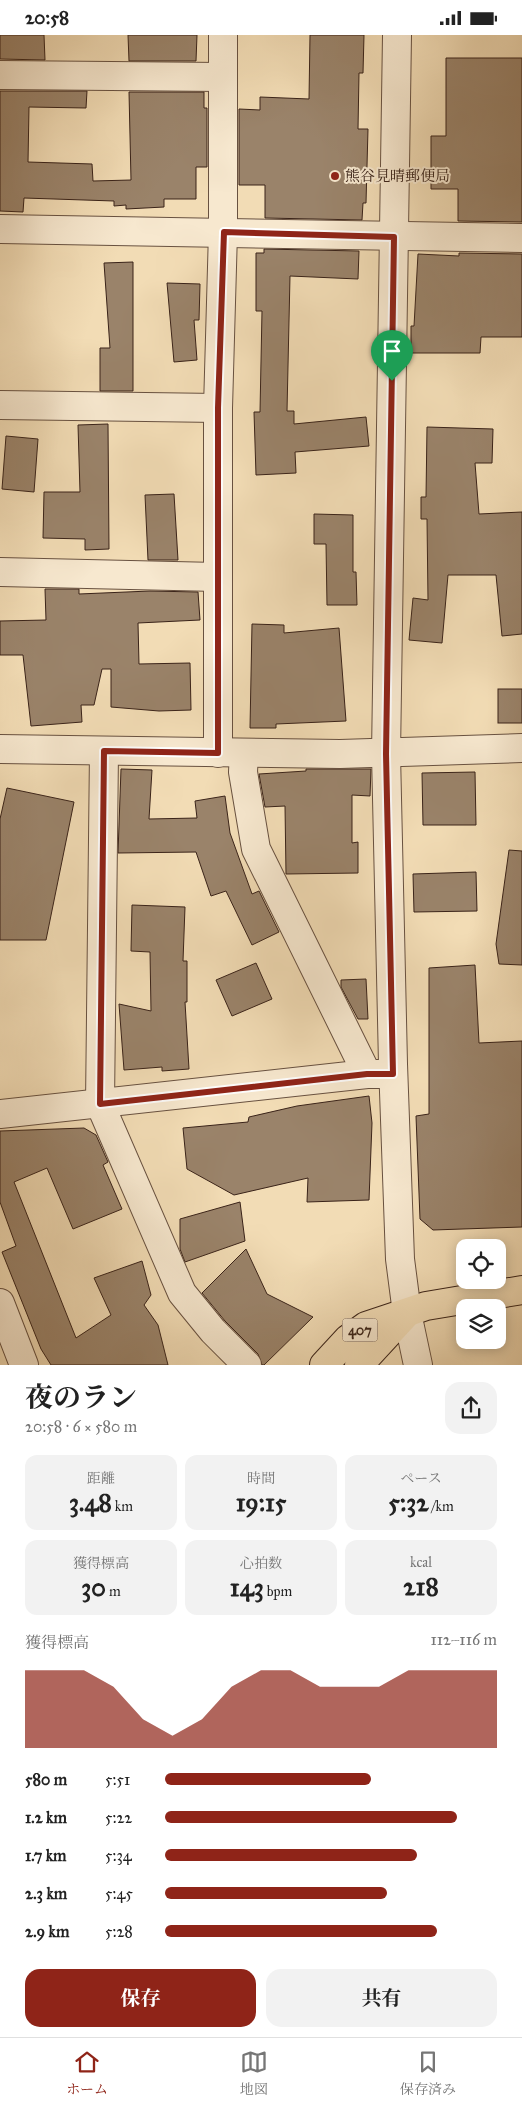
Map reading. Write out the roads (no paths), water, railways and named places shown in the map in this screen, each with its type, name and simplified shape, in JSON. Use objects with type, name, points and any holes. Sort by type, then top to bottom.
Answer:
[{"type":"highway","name":"407","points":[[324,1365],[348,1339],[366,1326],[435,1304],[522,1290]]},
{"type":"highway","name":"407","points":[[359,1365],[407,1313]]},
{"type":"street","points":[[223,35],[224,232],[218,408],[217,577],[231,753],[243,772],[256,849],[380,1074]]},
{"type":"street","points":[[397,35],[380,1074],[407,1313],[418,1365]]},
{"type":"street","points":[[0,75],[222,77]]},
{"type":"street","points":[[0,229],[522,238]]},
{"type":"street","points":[[0,405],[218,408]]},
{"type":"street","points":[[0,572],[217,577]]},
{"type":"street","points":[[0,749],[386,754],[522,748]]},
{"type":"street","points":[[104,751],[100,1104],[182,1293],[212,1331],[248,1365]]},
{"type":"street","points":[[0,1114],[380,1074]]},
{"type":"street","points":[[0,1303],[24,1365]]},
{"type":"place","name":"熊谷見晴郵便局","points":[[335,176]]}]
